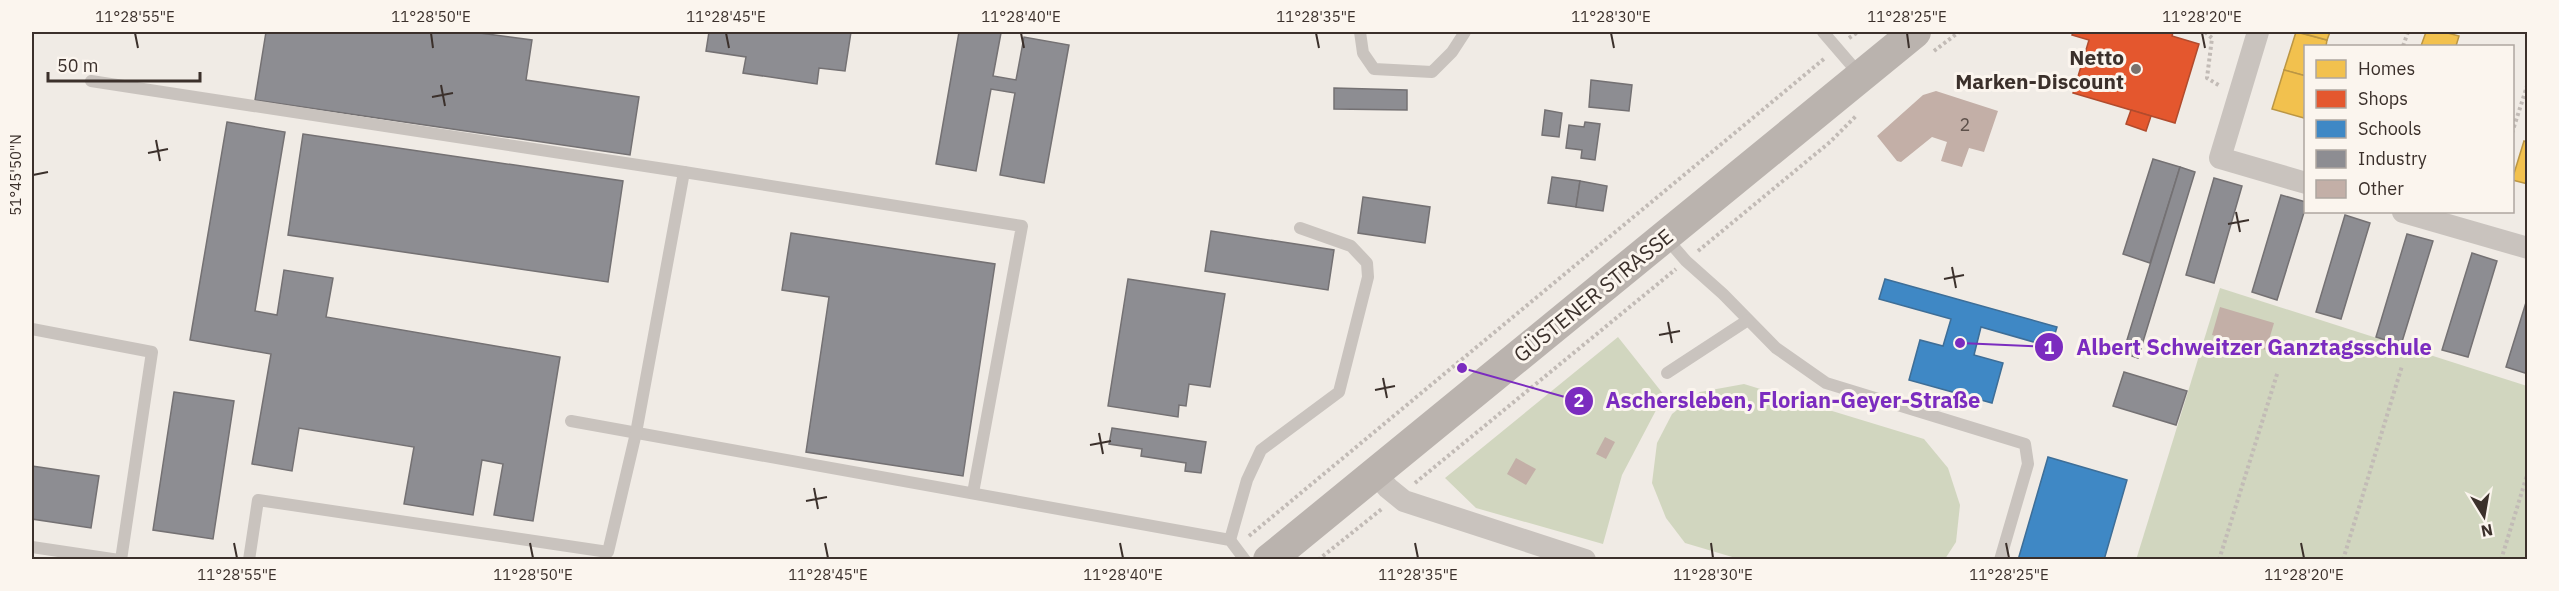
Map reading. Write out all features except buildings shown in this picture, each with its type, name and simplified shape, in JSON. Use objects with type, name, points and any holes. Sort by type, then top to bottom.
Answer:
[{"type":"main road","name":"GÜSTENER STRASSE","points":[[1269,560],[1861,76],[1923,42]]},
{"type":"street","points":[[2258,32],[2220,158],[2304,182]]},
{"type":"street","points":[[2406,213],[2528,248]]},
{"type":"street","points":[[1375,473],[1398,496],[1415,505],[1582,559]]},
{"type":"lane","points":[[1360,32],[1363,53],[1374,69],[1432,72],[1452,52],[1465,32]]},
{"type":"lane","points":[[1822,32],[1861,76]]},
{"type":"lane","points":[[91,81],[684,171],[1022,226],[973,494]]},
{"type":"lane","points":[[249,560],[258,500],[608,552],[636,433],[684,171]]},
{"type":"lane","points":[[1233,544],[1247,480],[1261,450],[1339,392],[1368,277],[1367,263],[1351,246],[1300,228]]},
{"type":"lane","points":[[1664,236],[1686,261],[1776,348],[1826,382],[2025,444],[2028,464],[2000,560]]},
{"type":"lane","points":[[1667,373],[1748,320]]},
{"type":"lane","points":[[32,329],[152,352],[120,560],[32,547]]},
{"type":"lane","points":[[571,421],[1233,544],[1245,560]]},
{"type":"path","points":[[1233,544],[1858,32]]},
{"type":"path","points":[[1923,42],[1959,32]]},
{"type":"path","points":[[2205,32],[2212,38],[2207,78],[2238,96]]},
{"type":"path","points":[[2514,127],[2528,83]]},
{"type":"path","points":[[1318,560],[1830,142],[1862,110]]},
{"type":"path","points":[[2343,560],[2402,366]]},
{"type":"path","points":[[2219,560],[2278,371]]},
{"type":"path","points":[[2501,560],[2528,472]]},
{"type":"green space","points":[[2220,288],[2527,386],[2527,559],[2136,560]]},
{"type":"green space","points":[[1618,337],[1664,395],[1622,475],[1603,544],[1476,508],[1445,478]]},
{"type":"green space","points":[[1744,384],[1924,439],[1948,468],[1960,505],[1956,542],[1945,559],[1739,559],[1685,543],[1666,518],[1652,483],[1657,443],[1672,414],[1700,392]]},
{"type":"place","name":"Netto Marken-Discount","points":[[2136,69]]},
{"type":"place","name":"Albert Schweitzer Ganztagsschule","points":[[1960,343]]},
{"type":"place","name":"Aschersleben, Florian-Geyer-Straße","points":[[1462,368]]}]
